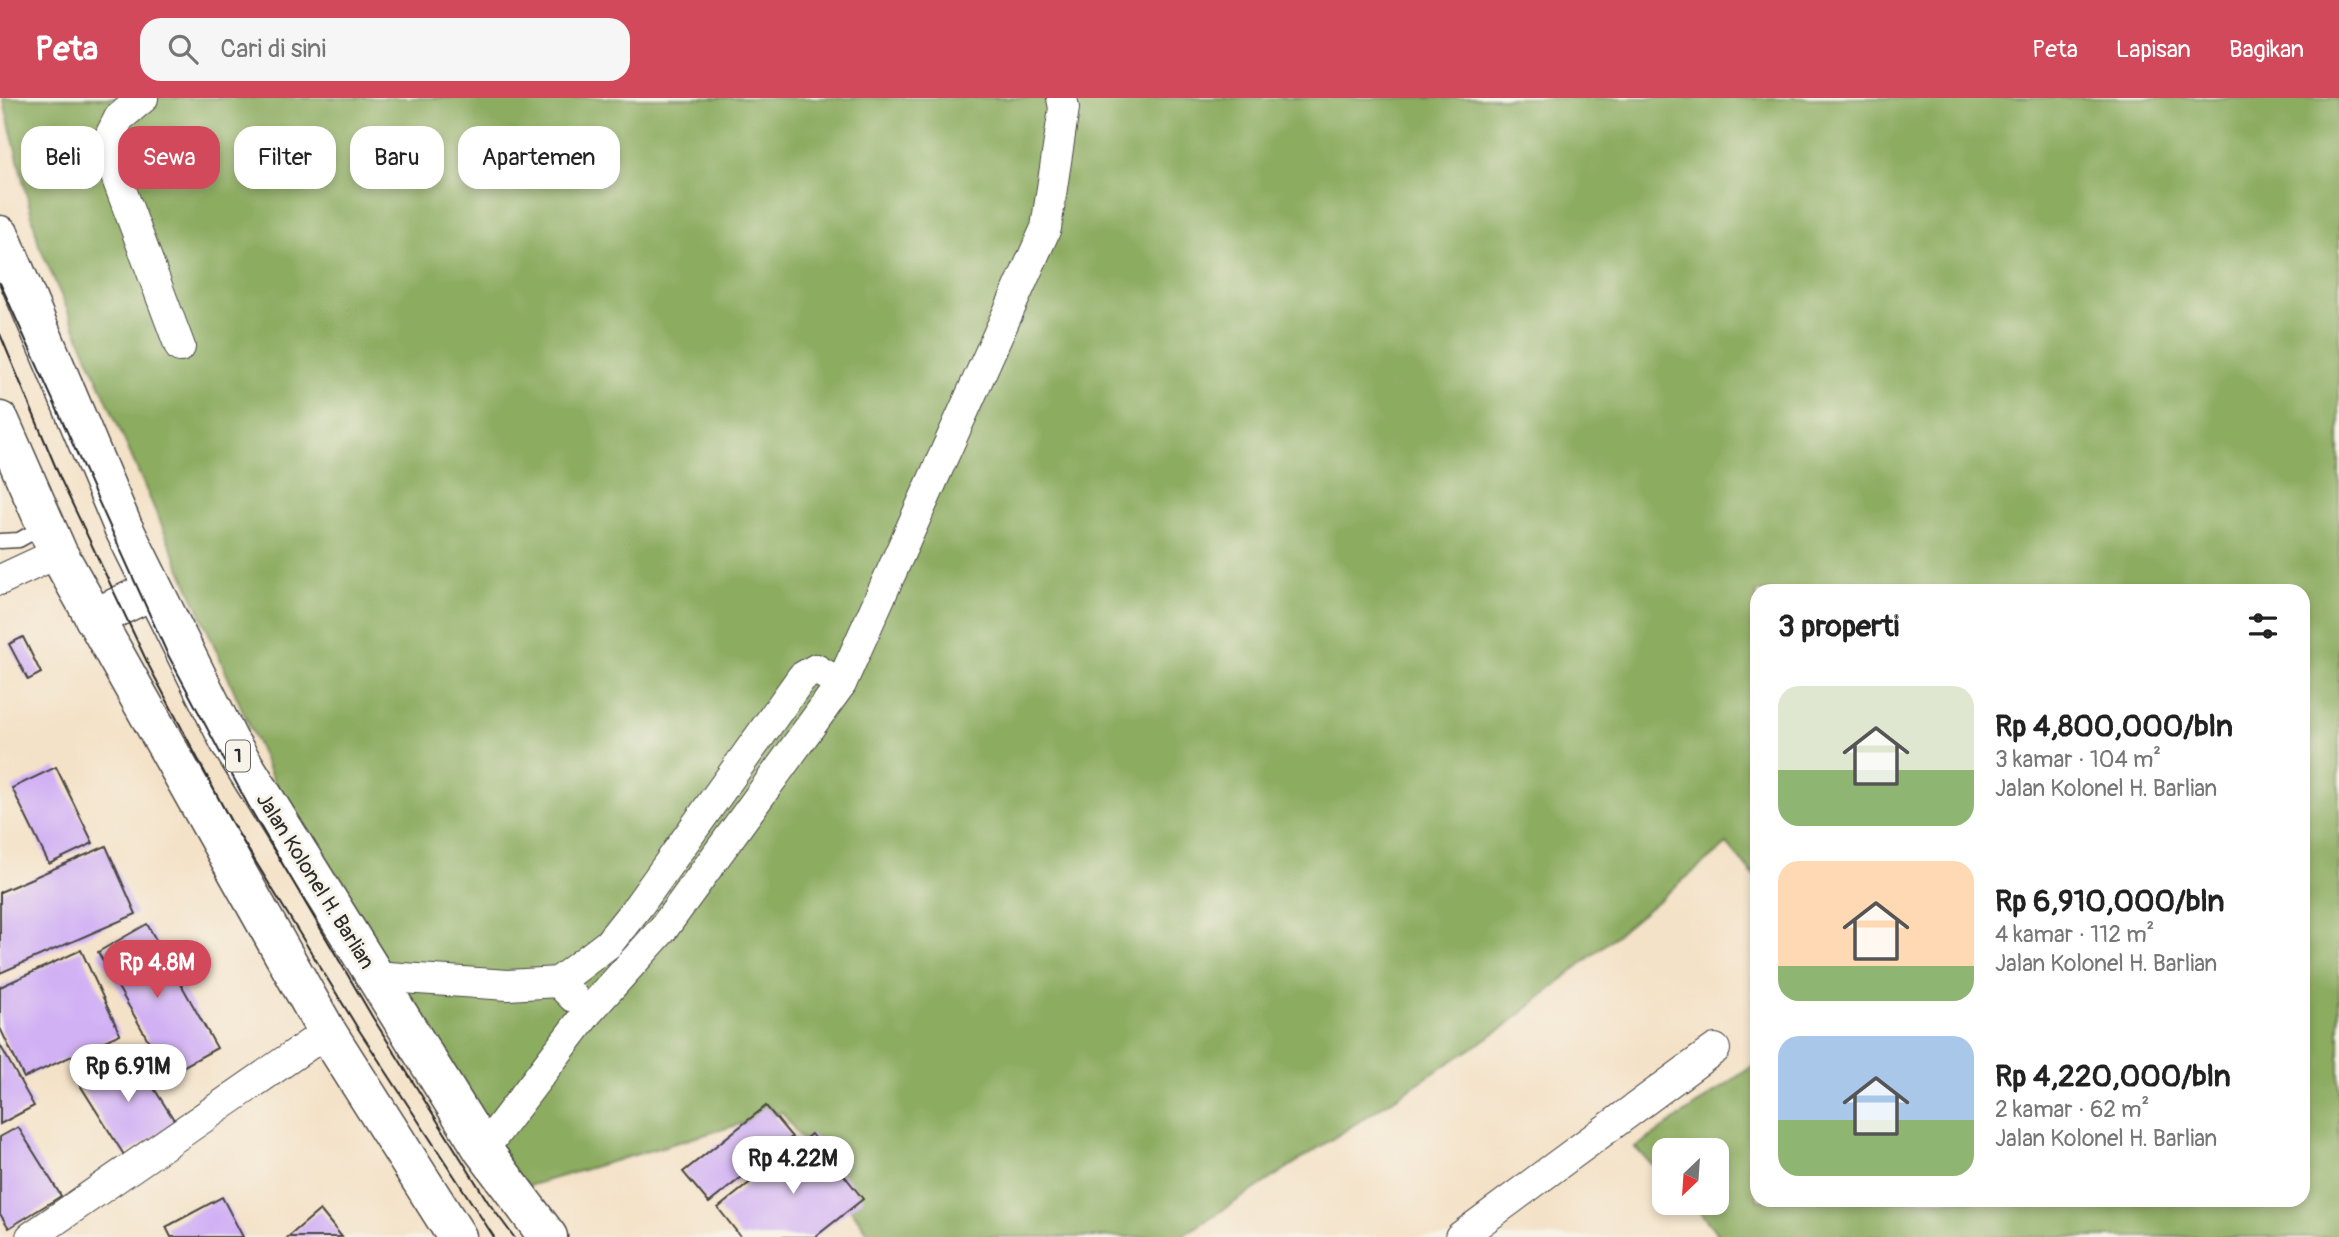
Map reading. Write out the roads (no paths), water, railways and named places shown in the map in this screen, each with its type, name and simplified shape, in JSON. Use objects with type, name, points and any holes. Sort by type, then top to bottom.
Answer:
[{"type":"highway","name":"Jalan Kolonel H. Barlian","points":[[0,235],[30,312],[153,590],[229,741],[483,1150],[548,1237]]},
{"type":"highway","points":[[4,439],[94,618],[327,1032],[452,1235]]},
{"type":"highway","points":[[94,618],[153,590]]},
{"type":"street","points":[[143,98],[119,118],[110,136],[117,176],[180,347]]},
{"type":"street","points":[[483,1150],[588,1012],[663,929],[841,684],[1046,228],[1064,108],[1062,98]]},
{"type":"street","points":[[0,580],[52,539]]},
{"type":"street","points":[[373,976],[508,985],[558,982],[608,944],[639,905],[802,677],[816,669],[841,684]]},
{"type":"street","points":[[558,982],[588,1012]]},
{"type":"street","points":[[31,1237],[327,1032]]},
{"type":"street","points":[[1460,1237],[1715,1049]]},
{"type":"lane","points":[[0,541],[52,539]]},
{"type":"tram line","points":[[0,283],[167,653],[248,805],[373,1018],[488,1202],[514,1237]]},
{"type":"tram line","points":[[0,334],[61,480],[149,666],[230,820],[357,1027],[494,1237]]}]
